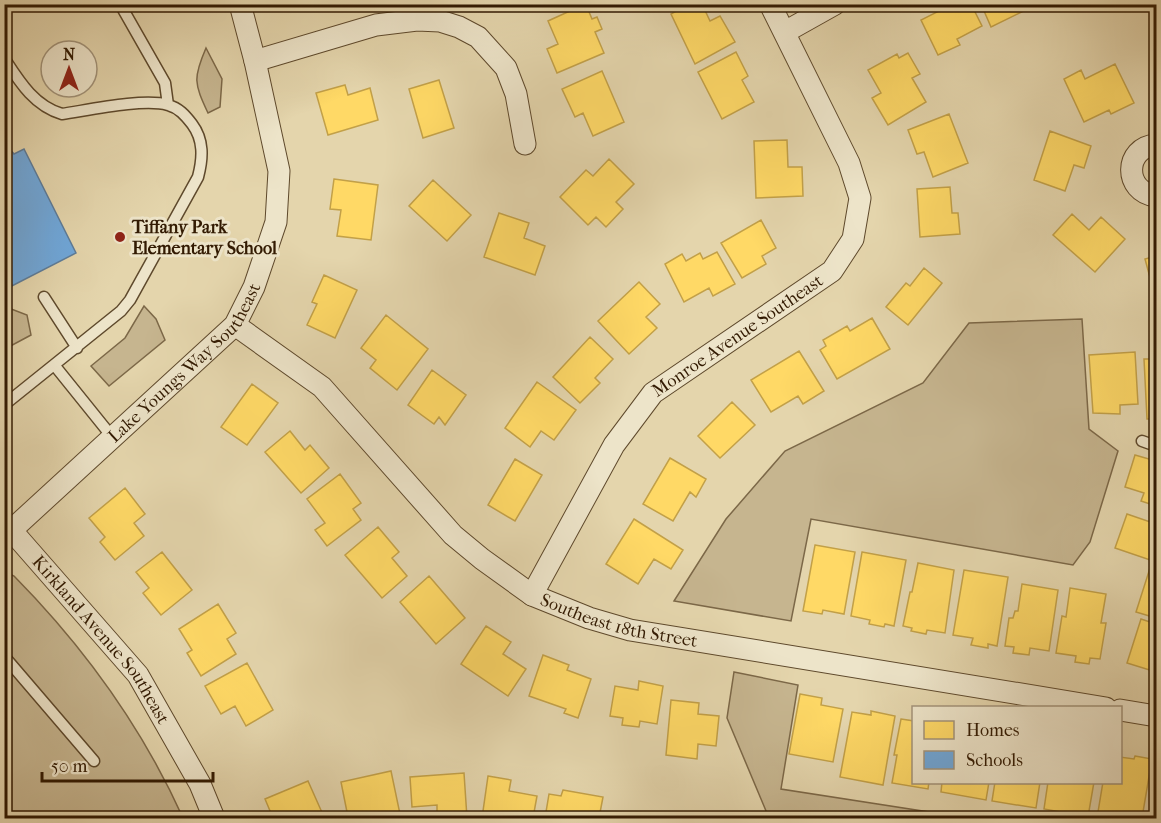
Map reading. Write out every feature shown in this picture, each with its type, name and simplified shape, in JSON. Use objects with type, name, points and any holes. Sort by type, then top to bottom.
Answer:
[{"type":"street","name":"Lake Youngs Way Southeast","points":[[7,531],[113,438],[235,325],[254,287],[276,222],[279,171],[240,4]]},
{"type":"street","name":"Monroe Avenue Southeast","points":[[532,595],[614,445],[653,393],[832,271],[852,239],[860,198],[849,163],[770,4]]},
{"type":"street","points":[[784,32],[835,4]]},
{"type":"street","points":[[255,61],[376,25],[417,20],[440,21],[459,27],[478,37],[506,68],[516,94],[525,144]]},
{"type":"street","points":[[1156,145],[1143,149],[1136,155],[1131,171],[1137,187],[1143,192],[1156,195]]},
{"type":"street","name":"Southeast 18th Street","points":[[235,325],[322,387],[453,535],[532,595],[589,618],[630,630],[1094,706]]},
{"type":"street","name":"Kirkland Avenue Southeast","points":[[7,531],[138,675],[200,784],[214,819]]},
{"type":"street","points":[[1122,710],[1156,716]]},
{"type":"lane","points":[[120,4],[165,82],[168,105]]},
{"type":"lane","points":[[4,58],[37,101],[62,114],[149,103],[168,105],[183,112],[197,130],[202,153],[198,177],[121,311],[4,405]]},
{"type":"lane","points":[[44,297],[77,348]]},
{"type":"lane","points":[[55,366],[113,438]]},
{"type":"lane","points":[[1142,441],[1156,446]]},
{"type":"lane","points":[[4,656],[94,761]]},
{"type":"shaded area","points":[[206,48],[222,79],[220,107],[208,113],[197,80]]},
{"type":"shaded area","points":[[144,306],[156,319],[165,340],[109,386],[91,366],[125,338]]},
{"type":"shaded area","points":[[6,307],[27,315],[31,335],[5,349]]},
{"type":"shaded area","points":[[1082,319],[1089,429],[1118,451],[1090,542],[1073,565],[811,519],[791,621],[674,601],[726,519],[785,451],[923,383],[969,323]]},
{"type":"shaded area","points":[[4,571],[14,576],[40,603],[109,690],[149,752],[183,818],[5,818]]},
{"type":"shaded area","points":[[734,672],[798,685],[781,789],[968,818],[769,818],[727,718]]},
{"type":"building: Homes","points":[[688,4],[702,4],[710,21],[720,16],[735,42],[695,64],[671,14]]},
{"type":"building: Homes","points":[[943,4],[971,4],[982,26],[957,39],[960,45],[938,55],[921,20],[945,8]]},
{"type":"building: Homes","points":[[981,4],[1038,4],[991,27]]},
{"type":"building: Homes","points":[[583,5],[584,9],[587,7],[592,19],[597,17],[602,29],[595,32],[604,53],[557,73],[547,49],[558,44],[548,21]]},
{"type":"building: Homes","points":[[1150,31],[1156,31],[1156,88],[1151,89]]},
{"type":"building: Homes","points":[[736,52],[748,76],[742,80],[754,102],[722,119],[698,72]]},
{"type":"building: Homes","points":[[908,53],[920,74],[912,78],[926,102],[888,125],[872,98],[881,93],[868,70],[897,54],[899,58]]},
{"type":"building: Homes","points":[[1115,64],[1134,103],[1111,114],[1109,110],[1084,122],[1064,79],[1081,70],[1085,79]]},
{"type":"building: Homes","points":[[602,71],[624,122],[593,136],[583,113],[575,117],[562,89]]},
{"type":"building: Homes","points":[[439,80],[454,128],[423,138],[409,89]]},
{"type":"building: Homes","points":[[345,85],[348,95],[370,88],[378,120],[328,135],[316,93]]},
{"type":"building: Homes","points":[[949,114],[968,163],[933,177],[924,152],[917,154],[908,130]]},
{"type":"building: Homes","points":[[1050,131],[1091,146],[1084,168],[1074,165],[1065,191],[1034,180]]},
{"type":"building: Homes","points":[[787,140],[788,167],[802,167],[803,196],[756,198],[754,141]]},
{"type":"building: Homes","points":[[609,159],[634,184],[616,202],[623,209],[606,227],[596,217],[588,225],[560,197],[586,170],[593,176]]},
{"type":"building: Homes","points":[[334,179],[378,185],[371,240],[337,236],[341,210],[330,209]]},
{"type":"building: Homes","points":[[433,180],[471,215],[447,241],[409,206]]},
{"type":"building: Homes","points":[[950,187],[952,213],[958,213],[960,234],[920,237],[917,189]]},
{"type":"building: Homes","points":[[499,213],[529,223],[524,238],[545,246],[535,275],[484,257]]},
{"type":"building: Homes","points":[[1072,214],[1089,230],[1101,217],[1125,239],[1095,272],[1053,235]]},
{"type":"building: Homes","points":[[761,220],[776,248],[762,256],[766,264],[742,278],[721,243]]},
{"type":"building: Homes","points":[[717,252],[735,284],[713,296],[709,288],[684,302],[665,264],[682,254],[686,261],[700,253],[703,259]]},
{"type":"building: Homes","points":[[1156,256],[1156,295],[1155,296],[1145,259]]},
{"type":"building: Homes","points":[[924,268],[942,283],[908,325],[886,307],[906,283],[910,286]]},
{"type":"building: Homes","points":[[324,275],[357,290],[335,338],[307,325],[317,304],[312,302]]},
{"type":"building: Homes","points":[[639,282],[660,304],[646,317],[657,328],[629,354],[598,321]]},
{"type":"building: Homes","points":[[386,315],[428,349],[397,390],[370,368],[376,360],[361,348]]},
{"type":"building: Homes","points":[[872,318],[890,349],[837,379],[820,350],[826,346],[823,340],[847,326],[850,331]]},
{"type":"building: Homes","points":[[590,337],[613,359],[595,378],[600,383],[580,403],[553,377]]},
{"type":"building: Homes","points":[[799,351],[824,391],[803,404],[798,396],[771,412],[751,380]]},
{"type":"building: Homes","points":[[1135,352],[1138,404],[1120,405],[1120,414],[1093,413],[1089,355]]},
{"type":"building: Homes","points":[[1144,359],[1156,359],[1156,419],[1147,419]]},
{"type":"building: Homes","points":[[432,370],[466,395],[445,425],[439,417],[434,424],[408,405]]},
{"type":"building: Homes","points":[[537,382],[576,410],[554,440],[541,431],[530,447],[505,428]]},
{"type":"building: Homes","points":[[252,384],[278,403],[247,445],[221,427]]},
{"type":"building: Homes","points":[[732,402],[755,425],[720,458],[698,436]]},
{"type":"building: Homes","points":[[290,431],[305,450],[310,445],[329,468],[301,493],[265,452]]},
{"type":"building: Homes","points":[[1135,455],[1156,461],[1156,506],[1141,501],[1144,493],[1125,487]]},
{"type":"building: Homes","points":[[670,458],[706,479],[696,497],[690,492],[673,521],[643,504]]},
{"type":"building: Homes","points":[[515,459],[542,475],[515,521],[488,505]]},
{"type":"building: Homes","points":[[340,474],[361,503],[353,509],[361,520],[327,546],[315,530],[325,523],[307,499]]},
{"type":"building: Homes","points":[[125,488],[145,514],[134,523],[144,536],[115,560],[100,542],[105,537],[89,518]]},
{"type":"building: Homes","points":[[1127,514],[1156,524],[1156,562],[1115,548]]},
{"type":"building: Homes","points":[[634,519],[683,550],[671,569],[654,559],[638,584],[606,564]]},
{"type":"building: Homes","points":[[378,527],[399,552],[392,558],[407,576],[382,598],[345,555]]},
{"type":"building: Homes","points":[[815,545],[855,552],[844,614],[823,610],[822,614],[803,611]]},
{"type":"building: Homes","points":[[162,552],[192,590],[161,615],[143,593],[149,588],[136,572]]},
{"type":"building: Homes","points":[[862,552],[906,560],[894,626],[869,624],[870,620],[851,616]]},
{"type":"building: Homes","points":[[918,563],[954,570],[945,633],[927,630],[926,634],[911,631],[912,628],[903,626]]},
{"type":"building: Homes","points":[[1150,568],[1156,571],[1156,618],[1136,612]]},
{"type":"building: Homes","points":[[964,570],[1008,577],[997,646],[988,644],[988,648],[971,645],[973,638],[953,635]]},
{"type":"building: Homes","points":[[429,576],[465,618],[436,644],[400,602]]},
{"type":"building: Homes","points":[[1022,584],[1058,590],[1049,651],[1030,648],[1029,655],[1013,653],[1014,647],[1005,646],[1009,618],[1013,618],[1015,611],[1018,611]]},
{"type":"building: Homes","points":[[1070,588],[1106,594],[1101,623],[1106,623],[1100,659],[1090,658],[1089,664],[1075,662],[1076,656],[1056,653],[1062,616],[1066,617]]},
{"type":"building: Homes","points":[[218,604],[236,633],[227,639],[236,654],[201,676],[187,653],[192,650],[179,629]]},
{"type":"building: Homes","points":[[1141,619],[1156,624],[1156,672],[1127,663]]},
{"type":"building: Homes","points":[[486,626],[511,642],[503,654],[526,669],[508,696],[461,664]]},
{"type":"building: Homes","points":[[543,655],[569,665],[567,670],[591,679],[578,718],[564,713],[566,709],[529,696]]},
{"type":"building: Homes","points":[[247,663],[273,710],[246,726],[235,706],[221,714],[205,686]]},
{"type":"building: Homes","points":[[639,681],[663,686],[657,724],[640,721],[639,727],[622,725],[623,718],[610,716],[615,686],[638,690]]},
{"type":"building: Homes","points":[[800,694],[822,698],[821,705],[843,709],[833,762],[789,754]]},
{"type":"building: Homes","points":[[671,700],[699,703],[698,714],[719,716],[716,746],[698,744],[697,759],[666,755]]},
{"type":"building: Homes","points":[[871,711],[895,716],[883,785],[840,777],[852,712],[871,715]]},
{"type":"building: Homes","points":[[901,719],[912,721],[912,784],[929,784],[928,789],[892,783],[897,755],[894,755]]},
{"type":"building: Homes","points":[[1135,756],[1152,759],[1142,818],[1097,818],[1103,784],[1122,784],[1122,757],[1134,759]]},
{"type":"building: Homes","points":[[391,771],[400,814],[373,818],[372,812],[348,817],[341,782]]},
{"type":"building: Homes","points":[[464,773],[467,818],[437,818],[437,805],[412,807],[410,777]]},
{"type":"building: Homes","points":[[488,776],[511,780],[509,791],[537,796],[533,818],[482,818]]},
{"type":"building: Homes","points":[[308,781],[324,817],[273,818],[265,799]]},
{"type":"building: Homes","points":[[942,784],[989,784],[986,800],[941,792]]},
{"type":"building: Homes","points":[[995,784],[1040,784],[1036,808],[992,801]]},
{"type":"building: Homes","points":[[1048,784],[1094,784],[1088,817],[1044,809]]},
{"type":"building: Homes","points":[[563,790],[603,797],[599,818],[545,818],[549,794],[561,796]]},
{"type":"building: Homes","points":[[641,813],[667,818],[640,818]]},
{"type":"building: Schools","points":[[4,142],[14,154],[24,149],[76,253],[4,290]]},
{"type":"place","name":"Tiffany Park Elementary School","points":[[120,237]]}]
